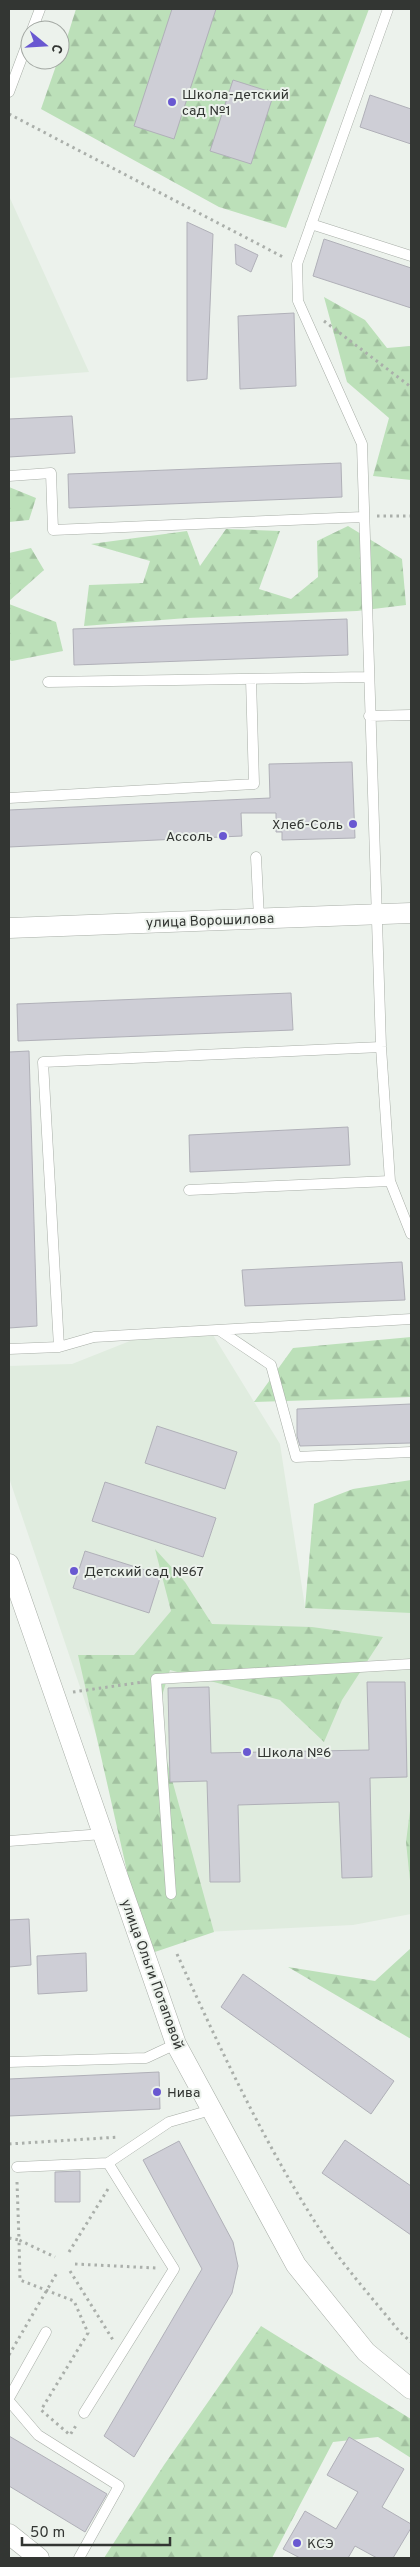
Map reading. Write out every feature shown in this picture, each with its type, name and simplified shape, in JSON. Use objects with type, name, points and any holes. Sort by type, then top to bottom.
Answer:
[{"type":"street","name":"улица Ворошилова","points":[[9,928],[411,913]]},
{"type":"street","name":"улица Ольги Потаповой","points":[[9,1564],[176,2044],[296,2265],[366,2352],[411,2389]]},
{"type":"street","points":[[9,2534],[39,2558]]},
{"type":"lane","points":[[388,9],[297,264],[298,301],[362,444],[369,716],[381,1047],[390,1181],[411,1234]]},
{"type":"lane","points":[[9,92],[20,63]]},
{"type":"lane","points":[[311,224],[411,256]]},
{"type":"lane","points":[[9,476],[51,473],[53,530],[363,517]]},
{"type":"lane","points":[[48,682],[368,677]]},
{"type":"lane","points":[[9,798],[254,784],[251,679]]},
{"type":"lane","points":[[369,716],[411,715]]},
{"type":"lane","points":[[256,857],[260,918]]},
{"type":"lane","points":[[59,1346],[43,1062],[381,1047]]},
{"type":"lane","points":[[189,1190],[390,1181]]},
{"type":"lane","points":[[9,1349],[59,1346],[94,1337],[411,1319]]},
{"type":"lane","points":[[219,1330],[271,1365],[296,1457],[411,1452]]},
{"type":"lane","points":[[171,1894],[156,1680],[411,1664]]},
{"type":"lane","points":[[9,1841],[104,1834]]},
{"type":"lane","points":[[9,2062],[146,2058],[176,2044]]},
{"type":"lane","points":[[17,2167],[108,2163],[169,2122],[211,2110]]},
{"type":"lane","points":[[84,2413],[174,2269],[108,2163]]},
{"type":"lane","points":[[46,2332],[9,2399],[38,2435],[119,2486],[79,2558]]},
{"type":"path","points":[[9,114],[297,264]]},
{"type":"path","points":[[298,301],[411,387]]},
{"type":"path","points":[[363,517],[411,516]]},
{"type":"path","points":[[54,1695],[156,1680]]},
{"type":"path","points":[[177,1954],[231,2073],[268,2142],[325,2237],[399,2331],[411,2342]]},
{"type":"path","points":[[9,2144],[150,2135]]},
{"type":"path","points":[[16,2144],[20,2280],[46,2292],[74,2301],[88,2333],[41,2410],[70,2434],[84,2413]]},
{"type":"path","points":[[69,2252],[116,2176]]},
{"type":"path","points":[[9,2238],[19,2240],[55,2257]]},
{"type":"path","points":[[75,2264],[174,2269]]},
{"type":"path","points":[[9,2355],[58,2272]]},
{"type":"path","points":[[70,2272],[121,2353]]},
{"type":"shaded area","points":[[9,196],[89,372],[9,378]]},
{"type":"shaded area","points":[[213,1335],[280,1444],[305,1607],[411,1600],[411,1914],[353,1925],[164,1934],[9,1478],[9,1366],[72,1364],[135,1339]]},
{"type":"green space","points":[[76,9],[369,9],[286,228],[219,207],[41,109],[55,70],[70,70],[70,28]]},
{"type":"green space","points":[[324,297],[365,320],[387,348],[411,346],[411,480],[373,476],[389,418],[347,382]]},
{"type":"green space","points":[[9,487],[36,498],[29,520],[9,522]]},
{"type":"green space","points":[[348,526],[402,559],[406,605],[357,611],[187,618],[84,626],[89,585],[143,583],[150,561],[91,544],[187,531],[200,566],[226,529],[280,531],[259,589],[291,599],[318,577],[317,541]]},
{"type":"green space","points":[[31,548],[44,570],[9,601],[9,553]]},
{"type":"green space","points":[[9,604],[56,622],[63,651],[9,660]]},
{"type":"green space","points":[[411,1337],[411,1397],[254,1402],[293,1348]]},
{"type":"green space","points":[[411,1480],[411,1613],[305,1608],[314,1504],[353,1489]]},
{"type":"green space","points":[[155,1549],[185,1582],[212,1624],[312,1627],[383,1637],[342,1700],[324,1742],[280,1700],[170,1670],[155,1718],[214,1932],[146,1955],[78,1655],[134,1655],[171,1611]]},
{"type":"green space","points":[[411,1803],[411,1890],[406,1842]]},
{"type":"green space","points":[[411,1948],[411,2039],[288,1967],[375,1981]]},
{"type":"green space","points":[[261,2326],[411,2419],[411,2458],[378,2437],[333,2442],[272,2558],[104,2558],[164,2465]]},
{"type":"building","points":[[172,9],[216,9],[174,139],[134,126]]},
{"type":"building","points":[[233,80],[274,93],[251,164],[210,151]]},
{"type":"building","points":[[370,95],[411,109],[411,144],[360,127]]},
{"type":"building","points":[[187,222],[213,234],[207,379],[187,381]]},
{"type":"building","points":[[324,239],[411,268],[411,308],[313,276]]},
{"type":"building","points":[[235,244],[258,255],[251,272],[236,264]]},
{"type":"building","points":[[294,313],[296,386],[240,389],[238,316]]},
{"type":"building","points":[[72,416],[75,453],[9,457],[9,419]]},
{"type":"building","points":[[341,463],[342,497],[69,508],[68,474]]},
{"type":"building","points":[[347,619],[348,655],[74,665],[73,629]]},
{"type":"building","points":[[352,762],[355,838],[282,840],[282,832],[276,832],[276,813],[241,813],[242,836],[9,847],[9,810],[270,798],[269,764]]},
{"type":"building","points":[[291,993],[293,1030],[18,1041],[17,1004]]},
{"type":"building","points":[[29,1051],[37,1326],[9,1328],[9,1052]]},
{"type":"building","points":[[348,1127],[350,1165],[190,1172],[189,1135]]},
{"type":"building","points":[[402,1262],[405,1300],[245,1306],[242,1270]]},
{"type":"building","points":[[411,1404],[411,1443],[300,1446],[297,1436],[297,1409]]},
{"type":"building","points":[[157,1426],[237,1452],[225,1489],[145,1463]]},
{"type":"building","points":[[105,1482],[216,1518],[203,1557],[92,1521]]},
{"type":"building","points":[[85,1551],[161,1575],[149,1613],[73,1588]]},
{"type":"building","points":[[367,1682],[405,1682],[407,1777],[370,1778],[372,1877],[342,1878],[339,1802],[238,1805],[240,1882],[210,1882],[207,1781],[170,1782],[168,1688],[209,1687],[211,1753],[369,1750]]},
{"type":"building","points":[[29,1919],[31,1965],[9,1967],[9,1920]]},
{"type":"building","points":[[86,1953],[87,1991],[38,1994],[37,1956]]},
{"type":"building","points":[[243,1974],[394,2081],[371,2114],[221,2007]]},
{"type":"building","points":[[159,2072],[160,2109],[9,2116],[9,2079]]},
{"type":"building","points":[[345,2140],[411,2186],[411,2235],[322,2173]]},
{"type":"building","points":[[179,2141],[233,2242],[238,2266],[232,2293],[134,2457],[104,2436],[202,2269],[143,2160]]},
{"type":"building","points":[[80,2171],[80,2202],[55,2202],[55,2172]]},
{"type":"building","points":[[9,2436],[107,2494],[85,2532],[9,2486]]},
{"type":"building","points":[[349,2437],[404,2469],[382,2507],[411,2524],[411,2528],[393,2558],[377,2558],[355,2546],[348,2558],[300,2558],[283,2549],[305,2511],[336,2529],[358,2492],[327,2475]]},
{"type":"place","name":"Школа-детский сад №1","points":[[172,102]]},
{"type":"place","name":"Хлеб-Соль","points":[[353,824]]},
{"type":"place","name":"Ассоль","points":[[223,836]]},
{"type":"place","name":"Детский сад №67","points":[[74,1571]]},
{"type":"place","name":"Школа №6","points":[[247,1752]]},
{"type":"place","name":"Нива","points":[[157,2092]]},
{"type":"place","name":"КСЭ","points":[[297,2543]]}]
